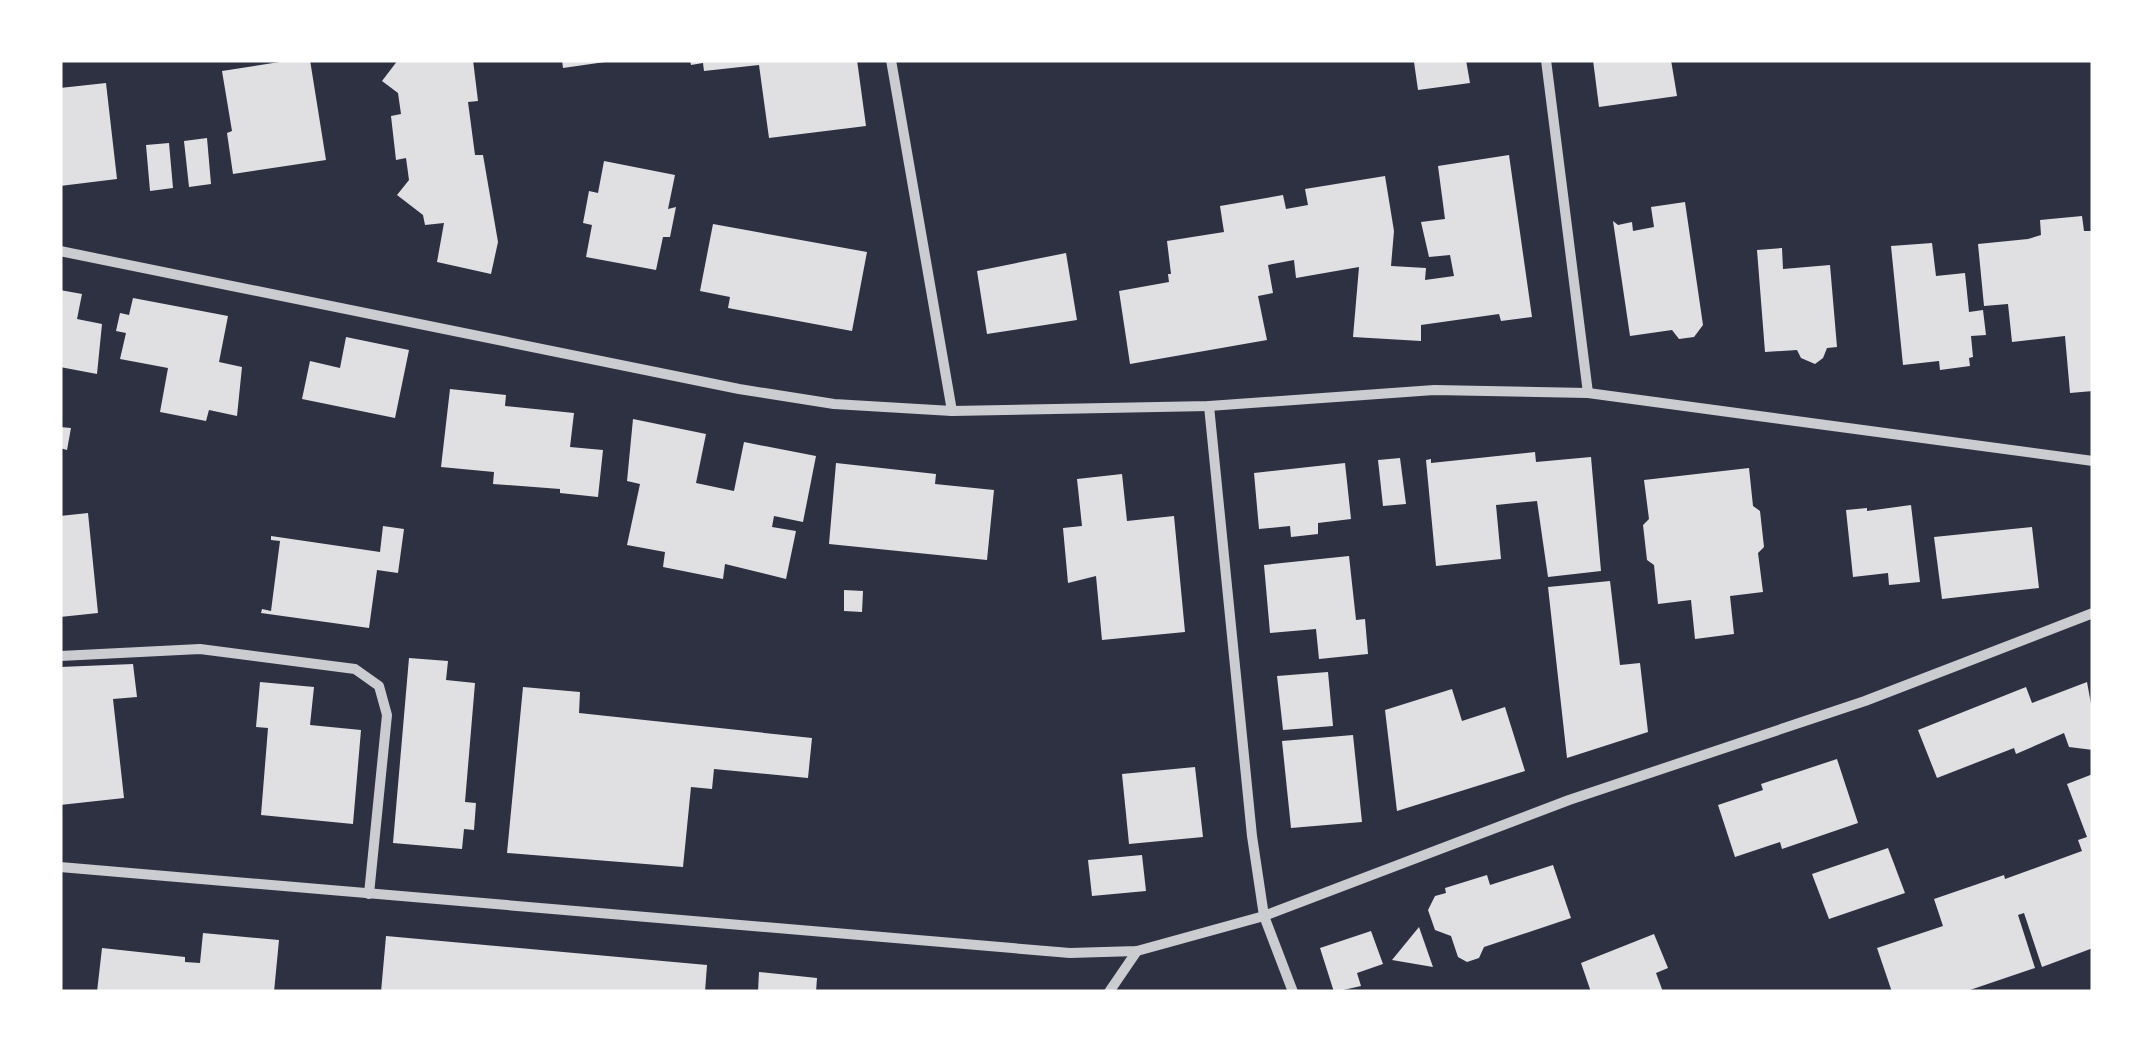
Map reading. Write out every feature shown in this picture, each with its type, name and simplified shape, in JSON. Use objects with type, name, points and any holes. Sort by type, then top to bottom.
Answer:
[{"type":"street","points":[[891,60],[952,411]]},
{"type":"street","points":[[1546,60],[1588,393]]},
{"type":"street","points":[[60,251],[739,389],[834,404],[952,411],[1209,406],[1434,390],[1588,393],[2093,461]]},
{"type":"street","points":[[1209,406],[1252,836],[1264,916],[1293,992]]},
{"type":"street","points":[[60,867],[1070,953],[1137,951],[1264,916],[1570,800],[1865,701],[2093,613]]},
{"type":"street","points":[[60,656],[200,648],[355,669],[379,686],[387,715],[370,894]]},
{"type":"street","points":[[1108,992],[1137,951]]},
{"type":"building","points":[[310,60],[326,160],[233,174],[227,133],[232,131],[222,71]]},
{"type":"building","points":[[398,60],[473,60],[478,101],[468,102],[475,155],[483,155],[498,242],[491,274],[437,262],[444,223],[425,225],[423,215],[397,195],[409,180],[406,158],[396,160],[391,116],[401,114],[398,93],[382,81]]},
{"type":"building","points":[[562,60],[605,60],[605,62],[563,68]]},
{"type":"building","points":[[690,60],[857,60],[866,126],[769,138],[759,65],[704,71],[703,63],[691,65]]},
{"type":"building","points":[[1466,60],[1470,83],[1418,90],[1414,62]]},
{"type":"building","points":[[1593,60],[1671,60],[1677,96],[1599,107]]},
{"type":"building","points":[[106,83],[117,179],[60,186],[60,88]]},
{"type":"building","points":[[207,138],[211,184],[189,187],[184,141]]},
{"type":"building","points":[[169,143],[173,188],[150,191],[146,145]]},
{"type":"building","points":[[1509,155],[1532,317],[1501,321],[1499,314],[1421,325],[1421,341],[1353,337],[1359,267],[1296,278],[1294,260],[1268,265],[1273,293],[1258,296],[1267,340],[1130,364],[1119,291],[1169,282],[1167,241],[1224,232],[1220,206],[1283,195],[1286,209],[1308,205],[1305,189],[1385,176],[1394,231],[1391,266],[1426,268],[1425,280],[1454,276],[1450,255],[1429,257],[1421,222],[1445,219],[1438,166]]},
{"type":"building","points":[[604,161],[675,175],[668,209],[676,207],[670,237],[663,237],[656,270],[586,257],[592,225],[583,223],[589,191],[598,193]]},
{"type":"building","points":[[1685,202],[1703,325],[1694,337],[1679,339],[1672,330],[1630,336],[1613,221],[1618,225],[1632,222],[1633,231],[1654,227],[1651,207]]},
{"type":"building","points":[[2082,216],[2084,231],[2093,231],[2093,391],[2070,393],[2065,336],[2012,342],[2008,304],[1984,306],[1978,244],[2028,239],[2041,235],[2040,220]]},
{"type":"building","points":[[713,224],[867,252],[852,331],[728,308],[730,297],[700,291]]},
{"type":"building","points":[[1932,243],[1936,276],[1965,273],[1969,312],[1983,310],[1986,335],[1971,336],[1970,366],[1940,370],[1939,361],[1903,365],[1891,246]]},
{"type":"building","points":[[1782,248],[1783,269],[1830,265],[1837,347],[1827,348],[1815,364],[1801,358],[1797,350],[1765,352],[1757,250]]},
{"type":"building","points":[[1066,253],[1077,320],[987,334],[977,271]]},
{"type":"building","points":[[60,290],[82,294],[77,319],[102,324],[97,374],[60,367]]},
{"type":"building","points":[[133,298],[228,316],[219,362],[242,367],[237,416],[209,410],[206,421],[160,412],[168,368],[120,359],[126,333],[116,331],[120,313],[129,315]]},
{"type":"building","points":[[346,337],[409,350],[395,418],[302,399],[310,361],[340,368]]},
{"type":"building","points":[[450,389],[506,395],[505,406],[574,413],[570,447],[603,450],[598,497],[560,493],[560,489],[493,484],[494,472],[441,467]]},
{"type":"building","points":[[633,419],[706,434],[696,483],[734,491],[744,442],[816,456],[803,522],[774,516],[772,527],[796,531],[786,579],[725,564],[723,579],[663,567],[665,552],[627,545],[640,484],[627,481]]},
{"type":"building","points":[[60,427],[71,428],[67,450],[60,448]]},
{"type":"building","points":[[1535,452],[1536,462],[1591,457],[1601,571],[1548,577],[1537,501],[1496,505],[1501,559],[1436,566],[1426,460],[1431,459],[1431,463]]},
{"type":"building","points":[[1400,458],[1406,504],[1383,506],[1378,460]]},
{"type":"building","points":[[836,463],[936,474],[935,484],[994,490],[987,560],[829,544]]},
{"type":"building","points":[[1345,463],[1351,519],[1318,523],[1318,534],[1291,537],[1290,526],[1259,529],[1254,473]]},
{"type":"building","points":[[1749,468],[1753,506],[1760,511],[1764,547],[1758,553],[1763,592],[1730,596],[1734,634],[1695,639],[1691,600],[1658,604],[1654,565],[1647,560],[1643,525],[1649,519],[1644,480]]},
{"type":"building","points":[[1122,474],[1127,521],[1174,516],[1185,632],[1102,640],[1096,576],[1068,583],[1063,528],[1082,526],[1077,479]]},
{"type":"building","points":[[1911,505],[1920,582],[1889,585],[1888,573],[1853,577],[1846,510]]},
{"type":"building","points":[[88,513],[98,613],[60,617],[60,516]]},
{"type":"building","points":[[383,526],[404,529],[398,573],[377,570],[369,628],[261,613],[262,609],[271,611],[280,541],[271,540],[271,536],[380,552]]},
{"type":"building","points":[[2032,527],[2039,588],[1942,599],[1934,537]]},
{"type":"building","points":[[1349,556],[1356,620],[1365,619],[1368,654],[1319,659],[1316,629],[1270,633],[1264,565]]},
{"type":"building","points":[[1610,581],[1620,665],[1640,663],[1648,732],[1567,758],[1548,587]]},
{"type":"building","points":[[844,590],[863,591],[862,612],[844,611]]},
{"type":"building","points":[[409,658],[448,661],[446,680],[475,683],[465,802],[476,803],[474,830],[464,829],[462,849],[393,843]]},
{"type":"building","points":[[133,664],[137,697],[113,699],[124,798],[60,805],[60,667]]},
{"type":"building","points":[[1328,672],[1333,726],[1283,730],[1277,676]]},
{"type":"building","points":[[260,682],[314,687],[310,725],[361,730],[353,824],[261,815],[268,728],[256,727]]},
{"type":"building","points":[[2087,682],[2093,715],[2093,750],[2069,747],[2064,733],[2016,754],[2014,748],[1937,778],[1918,730],[2026,687],[2032,703]]},
{"type":"building","points":[[523,687],[580,692],[579,713],[812,738],[808,778],[714,769],[712,789],[691,787],[683,867],[507,853]]},
{"type":"building","points":[[1452,689],[1462,721],[1505,707],[1525,771],[1397,811],[1385,710]]},
{"type":"building","points":[[1353,735],[1362,822],[1291,828],[1282,741]]},
{"type":"building","points":[[1837,759],[1858,823],[1782,849],[1780,842],[1735,857],[1718,805],[1763,790],[1761,784]]},
{"type":"building","points":[[1195,767],[1203,837],[1129,844],[1122,774]]},
{"type":"building","points":[[2093,774],[2093,948],[2042,967],[2024,913],[2018,915],[2035,968],[1964,992],[1892,992],[1877,948],[1943,926],[1934,899],[2082,851],[2078,840],[2087,837],[2067,784]]},
{"type":"building","points":[[1888,848],[1905,893],[1829,919],[1812,874]]},
{"type":"building","points":[[1142,855],[1146,891],[1092,896],[1088,860]]},
{"type":"building","points":[[1553,865],[1571,918],[1484,947],[1479,958],[1467,962],[1458,957],[1451,936],[1435,930],[1428,910],[1435,896],[1446,893],[1445,888],[1487,875],[1490,885]]},
{"type":"building","points":[[1419,927],[1433,967],[1392,960]]},
{"type":"building","points":[[1371,931],[1383,964],[1357,973],[1361,986],[1334,992],[1320,948]]},
{"type":"building","points":[[203,933],[279,940],[274,992],[97,992],[102,948],[185,957],[185,962],[200,963]]},
{"type":"building","points":[[1654,934],[1668,968],[1656,973],[1663,992],[1591,992],[1581,963]]},
{"type":"building","points":[[386,936],[707,965],[705,992],[381,992]]},
{"type":"building","points":[[759,972],[817,978],[816,992],[758,992]]}]
